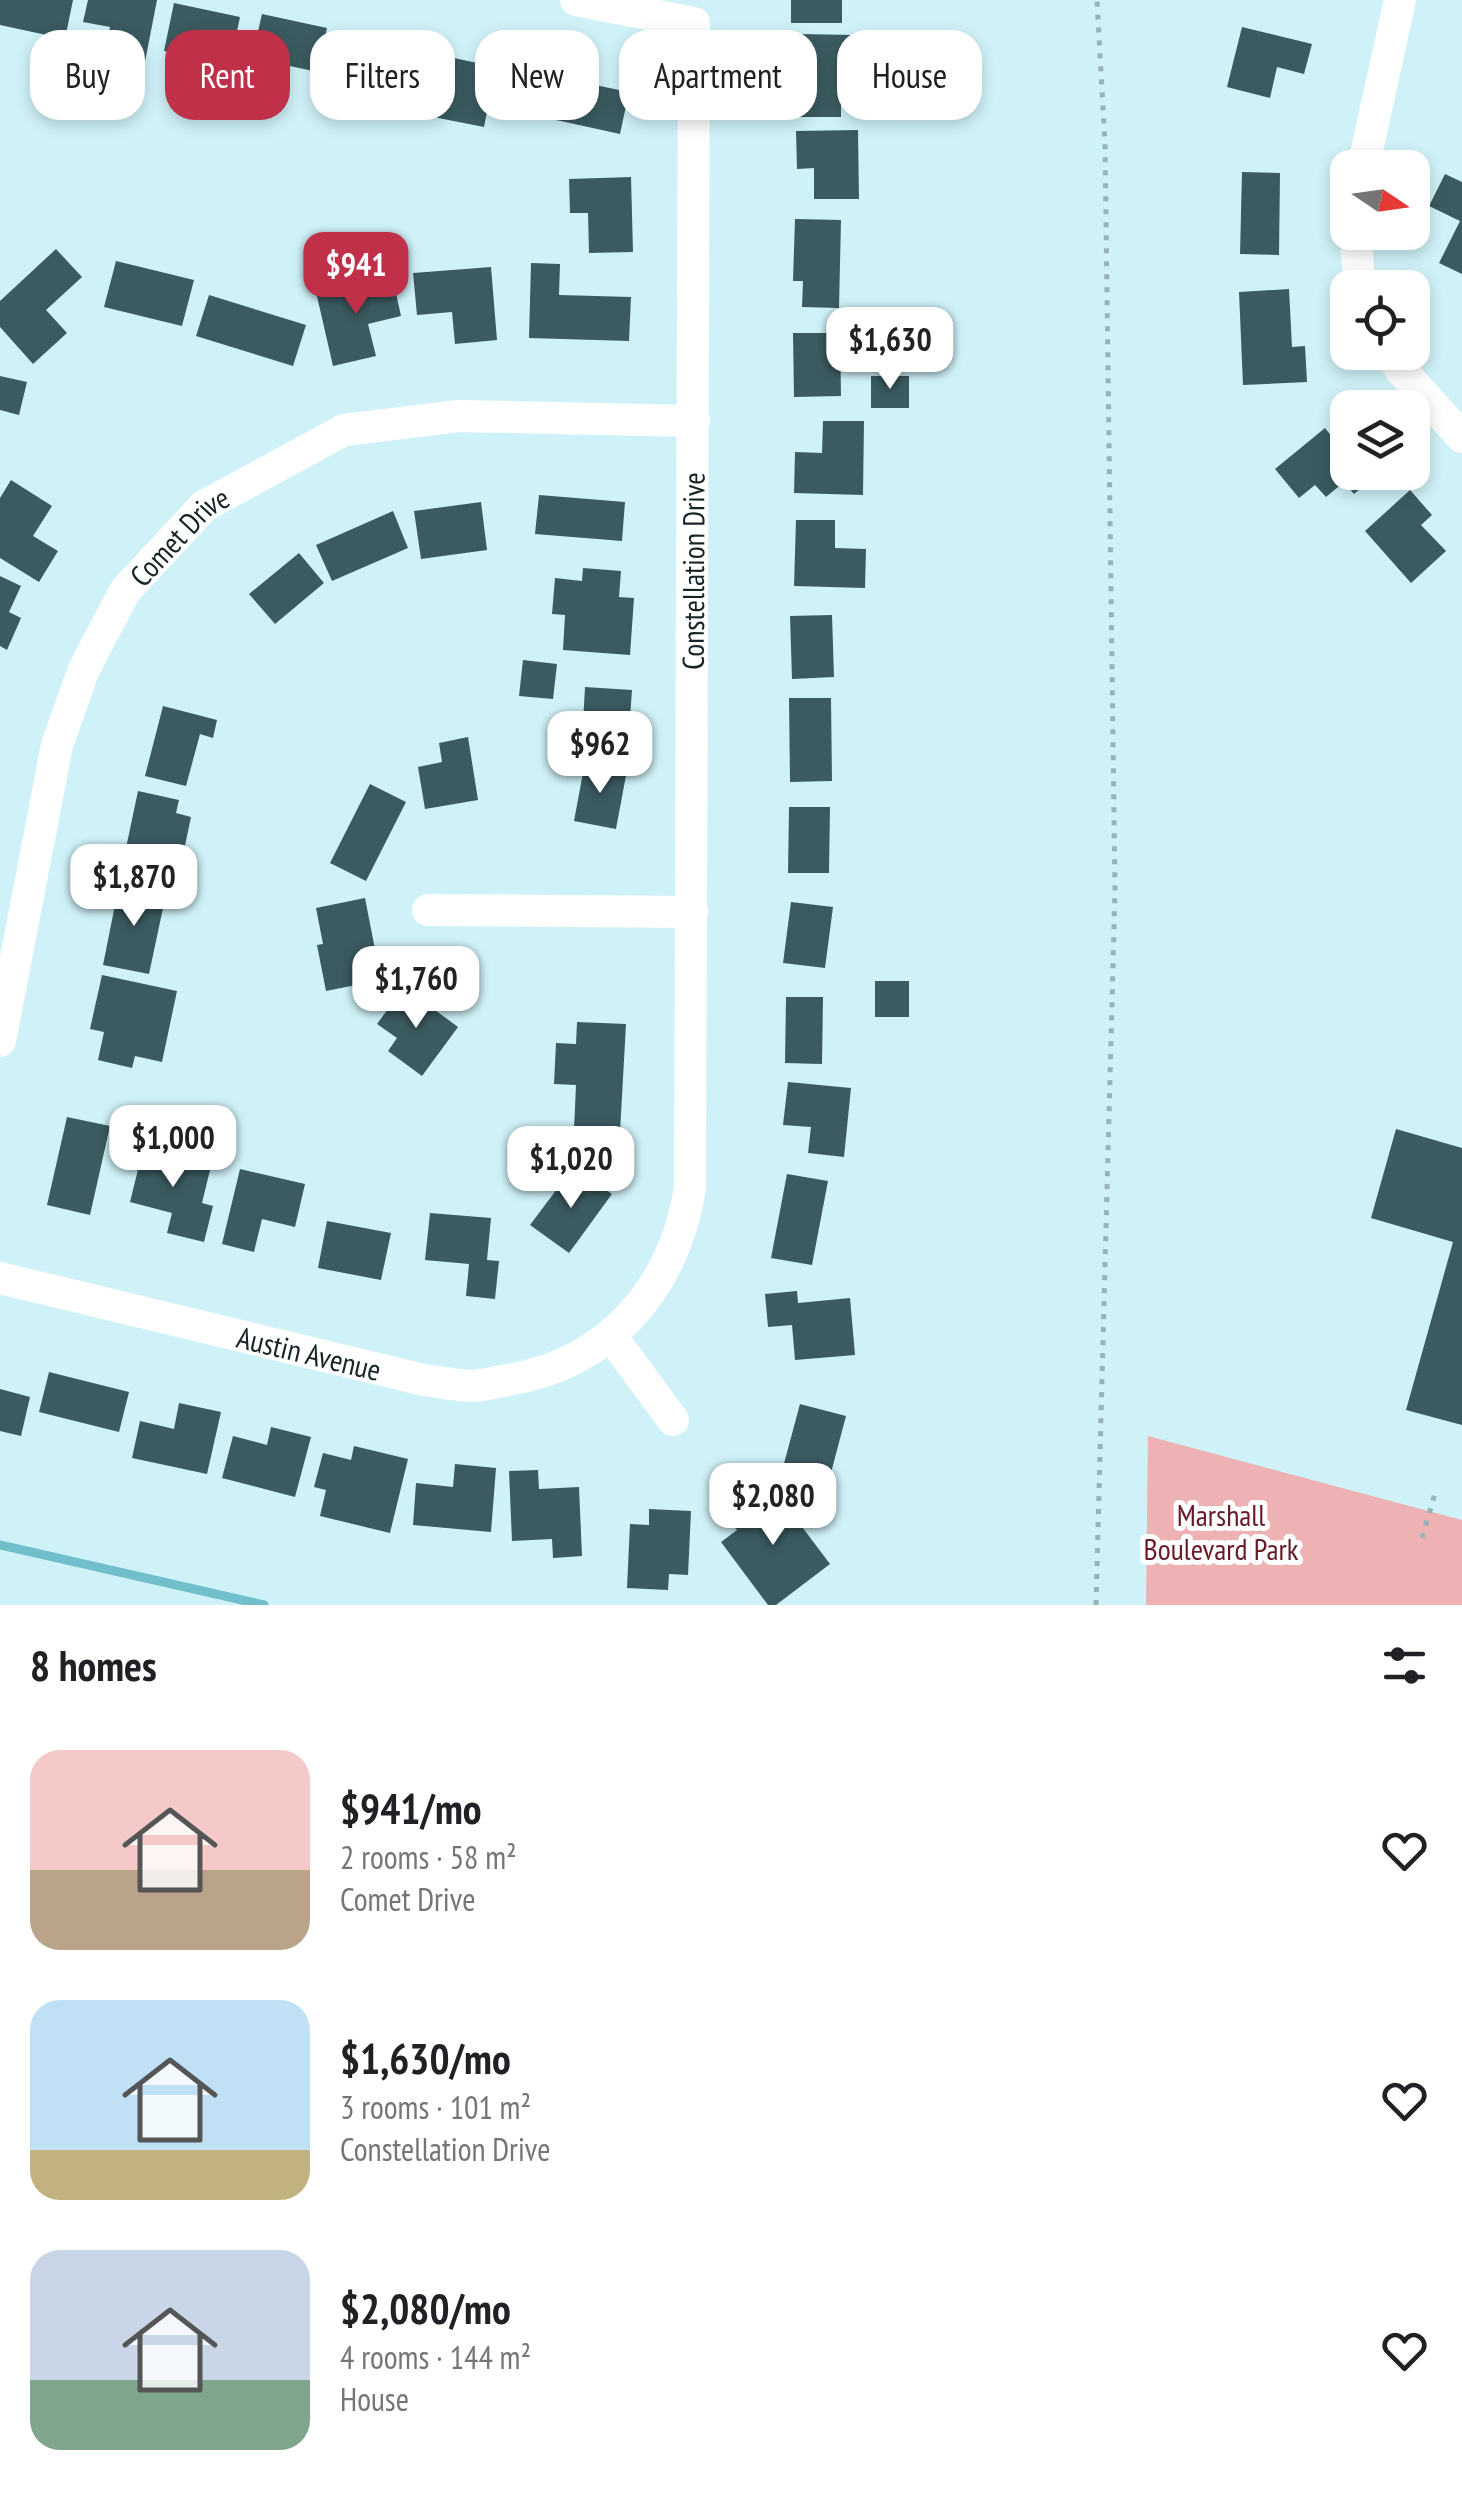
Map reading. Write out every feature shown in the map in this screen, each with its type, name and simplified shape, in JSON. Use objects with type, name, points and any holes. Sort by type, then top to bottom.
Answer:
[{"type":"street","name":"Constellation Drive","points":[[576,0],[694,23],[690,1188],[686,1218],[654,1286],[611,1336]]},
{"type":"street","points":[[1367,150],[1400,0]]},
{"type":"street","points":[[1400,370],[1462,436]]},
{"type":"street","name":"Comet Drive","points":[[0,1041],[57,746],[84,669],[125,591],[204,506],[344,430],[458,416],[694,421]]},
{"type":"street","points":[[428,910],[692,912]]},
{"type":"street","name":"Austin Avenue","points":[[0,1278],[424,1380],[474,1386],[543,1374],[611,1336]]},
{"type":"street","points":[[611,1336],[673,1420]]},
{"type":"path","points":[[1096,1605],[1114,889],[1105,144],[1097,0]]},
{"type":"path","points":[[1422,1538],[1436,1490]]},
{"type":"green space","name":"Marshall Boulevard Park","points":[[1148,1436],[1462,1520],[1462,1605],[1146,1605]]},
{"type":"building","points":[[0,0],[73,0],[67,30],[30,31],[0,25]]},
{"type":"building","points":[[88,0],[157,0],[145,62],[145,30],[109,30],[110,27],[83,22]]},
{"type":"building","points":[[791,0],[842,0],[842,23],[791,23]]},
{"type":"building","points":[[174,3],[240,17],[237,30],[168,30]]},
{"type":"building","points":[[262,14],[327,28],[310,30],[310,70],[290,66],[290,30],[258,30]]},
{"type":"building","points":[[1242,27],[1312,44],[1304,74],[1277,67],[1270,98],[1227,87]]},
{"type":"building","points":[[817,34],[837,35],[837,117],[817,117]]},
{"type":"building","points":[[455,58],[475,62],[475,120],[485,120],[484,127],[448,120],[455,120]]},
{"type":"building","points":[[599,86],[619,90],[619,120],[623,120],[620,134],[556,120],[599,120]]},
{"type":"building","points":[[858,130],[859,199],[814,199],[814,168],[797,169],[796,131]]},
{"type":"building","points":[[1242,172],[1280,173],[1279,255],[1240,254]]},
{"type":"building","points":[[1445,174],[1462,182],[1462,274],[1439,263],[1460,221],[1430,204]]},
{"type":"building","points":[[631,177],[633,252],[589,253],[588,213],[570,213],[569,179]]},
{"type":"building","points":[[795,219],[841,220],[839,308],[802,307],[803,281],[793,281]]},
{"type":"building","points":[[56,249],[82,277],[46,310],[67,333],[33,364],[0,327],[0,301]]},
{"type":"building","points":[[116,261],[194,280],[182,326],[104,307]]},
{"type":"building","points":[[531,263],[560,264],[559,295],[631,297],[629,341],[529,338]]},
{"type":"building","points":[[491,267],[497,340],[455,344],[452,312],[417,315],[413,273]]},
{"type":"building","points":[[392,275],[401,316],[368,324],[376,356],[333,366],[316,292]]},
{"type":"building","points":[[1289,289],[1292,347],[1305,346],[1307,382],[1243,385],[1239,292]]},
{"type":"building","points":[[209,295],[306,325],[293,366],[196,336]]},
{"type":"building","points":[[793,333],[840,333],[841,396],[794,397]]},
{"type":"building","points":[[0,376],[27,382],[19,415],[0,410]]},
{"type":"building","points":[[871,376],[909,376],[909,408],[871,408]]},
{"type":"building","points":[[823,421],[864,421],[863,495],[794,493],[795,452],[822,453]]},
{"type":"building","points":[[1325,428],[1330,434],[1330,490],[1334,490],[1326,497],[1315,485],[1299,498],[1275,469]]},
{"type":"building","points":[[11,480],[52,506],[33,536],[58,551],[39,582],[0,558],[0,498]]},
{"type":"building","points":[[1410,490],[1432,515],[1421,525],[1446,551],[1411,583],[1365,531]]},
{"type":"building","points":[[539,495],[625,502],[622,541],[535,534]]},
{"type":"building","points":[[481,502],[487,550],[421,559],[414,511]]},
{"type":"building","points":[[393,511],[408,548],[332,581],[316,545]]},
{"type":"building","points":[[796,520],[835,520],[835,548],[866,549],[865,588],[794,586]]},
{"type":"building","points":[[299,553],[324,583],[275,624],[249,594]]},
{"type":"building","points":[[583,568],[621,571],[619,597],[634,598],[630,655],[563,650],[565,615],[552,614],[555,578],[582,581]]},
{"type":"building","points":[[0,576],[21,586],[9,612],[21,618],[7,650],[0,646]]},
{"type":"building","points":[[832,615],[834,677],[792,679],[790,616]]},
{"type":"building","points":[[523,660],[557,664],[553,699],[519,696]]},
{"type":"building","points":[[585,687],[632,690],[628,745],[582,742]]},
{"type":"building","points":[[789,698],[831,698],[832,781],[790,782]]},
{"type":"building","points":[[163,706],[217,720],[213,738],[200,734],[186,786],[145,776]]},
{"type":"building","points":[[468,737],[478,800],[425,809],[418,767],[442,762],[439,743]]},
{"type":"building","points":[[585,762],[627,770],[616,829],[574,821]]},
{"type":"building","points":[[370,784],[406,802],[366,881],[330,863]]},
{"type":"building","points":[[138,791],[179,800],[176,813],[191,817],[182,860],[167,857],[163,876],[122,867]]},
{"type":"building","points":[[789,807],[830,807],[829,873],[788,873]]},
{"type":"building","points":[[119,885],[166,894],[149,974],[103,965]]},
{"type":"building","points":[[365,898],[381,980],[326,991],[317,945],[323,944],[316,908]]},
{"type":"building","points":[[791,902],[833,907],[825,968],[783,963]]},
{"type":"building","points":[[102,975],[177,991],[162,1062],[135,1056],[132,1068],[98,1060],[104,1032],[90,1029]]},
{"type":"building","points":[[875,981],[909,981],[909,1017],[875,1017]]},
{"type":"building","points":[[404,987],[458,1027],[422,1076],[388,1051],[397,1038],[377,1024]]},
{"type":"building","points":[[786,997],[823,997],[822,1064],[785,1063]]},
{"type":"building","points":[[577,1022],[626,1024],[620,1132],[574,1130],[576,1085],[554,1084],[556,1043],[576,1044]]},
{"type":"building","points":[[788,1082],[851,1088],[844,1157],[808,1153],[811,1127],[783,1125]]},
{"type":"building","points":[[67,1117],[110,1126],[90,1215],[47,1205]]},
{"type":"building","points":[[1396,1129],[1462,1148],[1462,1425],[1406,1410],[1453,1242],[1371,1218]]},
{"type":"building","points":[[146,1137],[175,1145],[171,1161],[210,1170],[202,1203],[213,1206],[204,1242],[167,1233],[172,1213],[130,1202]]},
{"type":"building","points":[[240,1169],[305,1184],[295,1227],[262,1219],[254,1252],[222,1244]]},
{"type":"building","points":[[569,1173],[583,1183],[587,1177],[612,1194],[569,1253],[530,1225]]},
{"type":"building","points":[[787,1174],[828,1181],[812,1265],[771,1258]]},
{"type":"building","points":[[430,1213],[491,1218],[487,1260],[499,1261],[495,1299],[466,1296],[469,1264],[425,1260]]},
{"type":"building","points":[[327,1221],[391,1233],[381,1280],[318,1268]]},
{"type":"building","points":[[797,1291],[798,1303],[850,1298],[855,1355],[795,1360],[792,1325],[768,1327],[765,1294]]},
{"type":"building","points":[[49,1372],[129,1392],[119,1432],[39,1412]]},
{"type":"building","points":[[0,1389],[30,1397],[21,1436],[0,1431]]},
{"type":"building","points":[[179,1403],[221,1412],[207,1474],[132,1458],[140,1421],[174,1429]]},
{"type":"building","points":[[800,1404],[846,1416],[828,1484],[782,1471]]},
{"type":"building","points":[[271,1427],[311,1437],[295,1497],[222,1478],[233,1436],[267,1445]]},
{"type":"building","points":[[354,1446],[408,1459],[390,1533],[320,1516],[326,1490],[314,1487],[323,1453],[351,1460]]},
{"type":"building","points":[[455,1464],[496,1468],[491,1532],[413,1525],[416,1483],[453,1487]]},
{"type":"building","points":[[538,1470],[539,1489],[579,1487],[582,1556],[553,1558],[552,1539],[512,1541],[509,1471]]},
{"type":"building","points":[[772,1487],[830,1564],[776,1605],[768,1605],[721,1542],[737,1530],[729,1520]]},
{"type":"building","points":[[649,1509],[691,1511],[688,1575],[669,1574],[668,1590],[627,1588],[630,1524],[649,1525]]},
{"type":"waterway","points":[[0,1545],[264,1605]]}]
